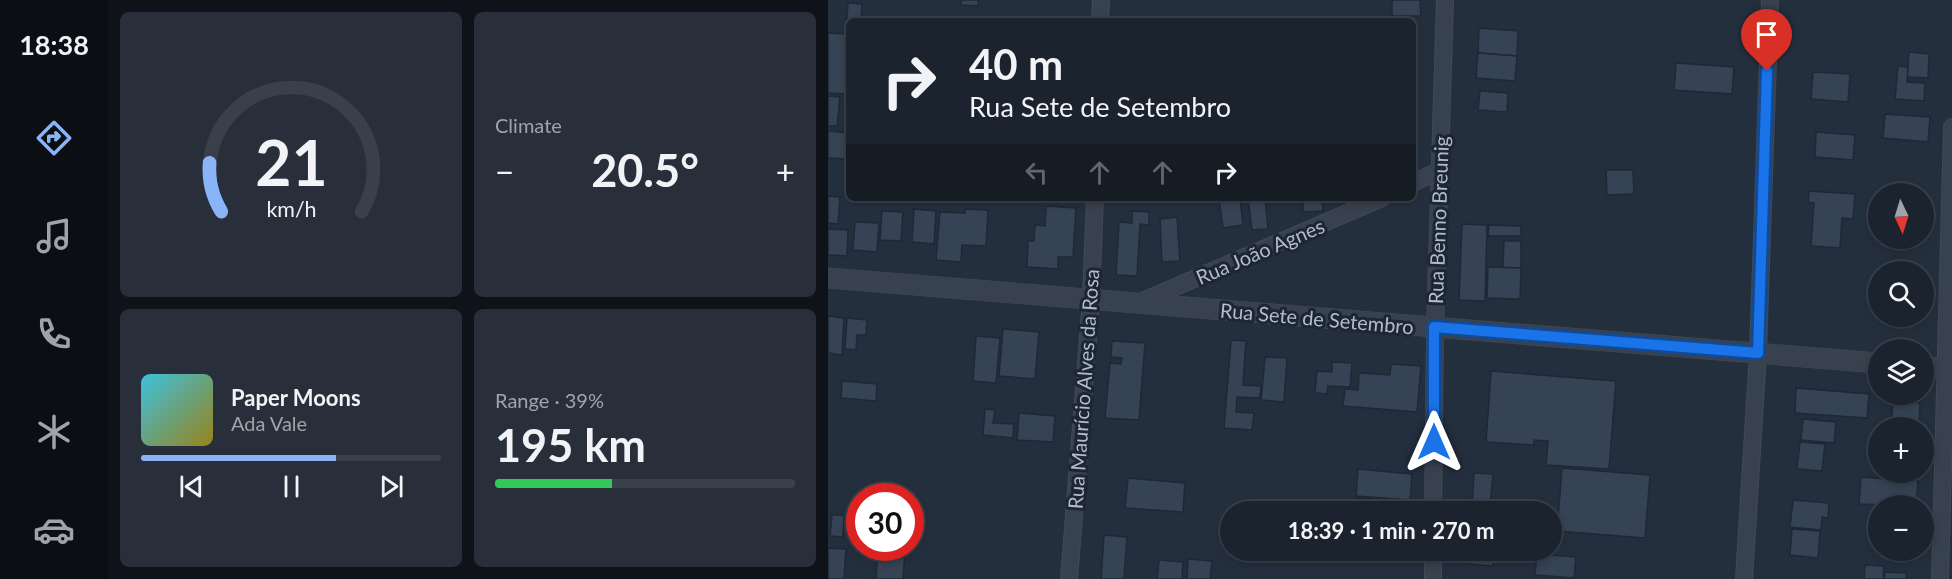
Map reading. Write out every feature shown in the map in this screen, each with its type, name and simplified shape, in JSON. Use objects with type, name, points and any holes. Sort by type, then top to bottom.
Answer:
[{"type":"street","points":[[1100,18],[1101,0]]},
{"type":"street","name":"Rua Benno Breunig","points":[[1433,501],[1434,327],[1445,0]]},
{"type":"street","points":[[1744,579],[1758,353],[1770,0]]},
{"type":"street","points":[[1940,579],[1949,369],[1952,127]]},
{"type":"street","points":[[1416,182],[1440,170]]},
{"type":"street","name":"Rua Maurício Alves da Rosa","points":[[1068,579],[1092,299],[1095,201]]},
{"type":"street","name":"Rua João Agnes","points":[[1138,303],[1375,201]]},
{"type":"street","name":"Rua Sete de Setembro","points":[[828,278],[1868,362]]},
{"type":"street","points":[[1934,368],[1949,369]]},
{"type":"street","points":[[1433,561],[1433,579]]},
{"type":"building","points":[[961,0],[978,0],[978,6],[961,5]]},
{"type":"building","points":[[1392,0],[1420,0],[1421,16],[1392,16]]},
{"type":"building","points":[[848,3],[862,4],[861,18],[847,18]]},
{"type":"building","points":[[1479,28],[1518,31],[1517,56],[1478,53]]},
{"type":"building","points":[[828,33],[846,34],[846,94],[828,93]]},
{"type":"building","points":[[1909,52],[1929,54],[1928,78],[1907,77]]},
{"type":"building","points":[[1478,53],[1517,56],[1515,81],[1476,78]]},
{"type":"building","points":[[1676,63],[1734,67],[1732,94],[1674,90]]},
{"type":"building","points":[[1898,66],[1908,67],[1907,82],[1925,83],[1924,101],[1895,99]]},
{"type":"building","points":[[1813,72],[1850,74],[1848,102],[1811,99]]},
{"type":"building","points":[[1480,91],[1508,93],[1507,112],[1478,110]]},
{"type":"building","points":[[828,96],[840,97],[837,126],[828,126]]},
{"type":"building","points":[[1885,114],[1930,117],[1928,142],[1883,138]]},
{"type":"building","points":[[828,131],[846,133],[846,159],[828,158]]},
{"type":"building","points":[[1816,132],[1855,135],[1853,160],[1815,157]]},
{"type":"building","points":[[1606,170],[1633,170],[1634,194],[1607,195]]},
{"type":"building","points":[[1809,191],[1855,194],[1853,219],[1842,218],[1840,248],[1811,246],[1814,203],[1808,202]]},
{"type":"building","points":[[828,196],[840,197],[838,224],[828,223]]},
{"type":"building","points":[[1219,201],[1240,201],[1243,225],[1223,228]]},
{"type":"building","points":[[1248,201],[1265,201],[1268,229],[1252,230]]},
{"type":"building","points":[[1303,201],[1322,201],[1323,211],[1303,212]]},
{"type":"building","points":[[1046,206],[1076,208],[1073,257],[1058,257],[1058,269],[1027,267],[1028,241],[1034,241],[1035,225],[1045,226]]},
{"type":"building","points":[[914,209],[936,211],[934,244],[912,242]]},
{"type":"building","points":[[965,209],[988,210],[986,246],[962,245],[961,262],[936,260],[940,212],[965,213]]},
{"type":"building","points":[[882,211],[903,212],[901,241],[880,240]]},
{"type":"building","points":[[1132,211],[1149,212],[1149,225],[1140,224],[1137,276],[1116,275],[1119,222],[1132,223]]},
{"type":"building","points":[[1177,217],[1180,261],[1162,262],[1160,219]]},
{"type":"building","points":[[855,222],[879,223],[877,252],[853,250]]},
{"type":"building","points":[[1462,224],[1487,225],[1485,301],[1459,300]]},
{"type":"building","points":[[1489,225],[1521,226],[1521,236],[1488,236]]},
{"type":"building","points":[[828,229],[848,230],[847,256],[828,255]]},
{"type":"building","points":[[1504,241],[1521,241],[1521,268],[1503,268]]},
{"type":"building","points":[[1488,267],[1521,268],[1520,299],[1487,298]]},
{"type":"building","points":[[828,316],[844,318],[842,355],[828,353]]},
{"type":"building","points":[[847,318],[867,320],[866,335],[857,335],[856,350],[845,349]]},
{"type":"building","points":[[1003,329],[1039,332],[1035,379],[999,376]]},
{"type":"building","points":[[976,336],[1000,338],[996,383],[973,381]]},
{"type":"building","points":[[1231,340],[1246,341],[1243,385],[1261,386],[1260,398],[1237,397],[1236,412],[1254,413],[1252,430],[1224,428]]},
{"type":"building","points":[[1112,341],[1145,343],[1139,420],[1105,418],[1110,363],[1121,364],[1122,358],[1111,357]]},
{"type":"building","points":[[1265,357],[1287,358],[1284,402],[1261,400]]},
{"type":"building","points":[[1332,362],[1352,363],[1350,387],[1328,386],[1327,394],[1315,393],[1317,371],[1332,372]]},
{"type":"building","points":[[1391,364],[1421,366],[1417,412],[1343,406],[1345,389],[1358,390],[1359,373],[1390,375]]},
{"type":"building","points":[[1491,371],[1616,381],[1609,469],[1546,465],[1548,441],[1534,440],[1534,445],[1486,442]]},
{"type":"building","points":[[842,381],[877,384],[876,401],[841,398]]},
{"type":"building","points":[[1796,388],[1868,394],[1867,418],[1795,413]]},
{"type":"building","points":[[1893,405],[1920,405],[1919,417],[1892,417]]},
{"type":"building","points":[[985,409],[995,410],[993,423],[1014,424],[1013,438],[983,435]]},
{"type":"building","points":[[1019,413],[1055,416],[1053,442],[1017,440]]},
{"type":"building","points":[[1803,419],[1836,422],[1834,443],[1801,440]]},
{"type":"building","points":[[1800,442],[1825,444],[1822,471],[1797,469]]},
{"type":"building","points":[[1562,468],[1650,475],[1645,538],[1562,531],[1562,501],[1559,501]]},
{"type":"building","points":[[1358,469],[1412,474],[1410,500],[1356,496]]},
{"type":"building","points":[[1474,473],[1493,474],[1491,501],[1472,501]]},
{"type":"building","points":[[1861,477],[1868,477],[1868,483],[1918,483],[1917,495],[1868,495],[1868,504],[1859,504]]},
{"type":"building","points":[[1128,478],[1185,483],[1183,512],[1125,508]]},
{"type":"building","points":[[1357,498],[1399,501],[1357,501]]},
{"type":"building","points":[[1793,500],[1829,503],[1828,518],[1822,517],[1821,530],[1790,527]]},
{"type":"building","points":[[832,515],[844,515],[843,537],[830,536]]},
{"type":"building","points":[[1792,529],[1820,531],[1818,558],[1790,555]]},
{"type":"building","points":[[1104,535],[1127,537],[1124,579],[1101,579]]},
{"type":"building","points":[[828,548],[846,549],[844,579],[828,579]]},
{"type":"building","points":[[1562,556],[1576,557],[1574,578],[1535,575],[1536,561],[1562,561]]},
{"type":"building","points":[[1188,559],[1212,561],[1210,579],[1187,579]]},
{"type":"building","points":[[1159,560],[1183,562],[1182,579],[1157,579]]},
{"type":"building","points":[[877,561],[904,561],[903,579],[867,579],[876,578]]},
{"type":"building","points":[[1469,561],[1493,561],[1493,566],[1469,564]]},
{"type":"building","points":[[1865,565],[1884,566],[1883,579],[1864,579]]},
{"type":"building","points":[[1885,572],[1906,573],[1906,579],[1884,579]]},
{"type":"route","points":[[1434,442],[1434,327],[1758,353],[1767,71]]}]
